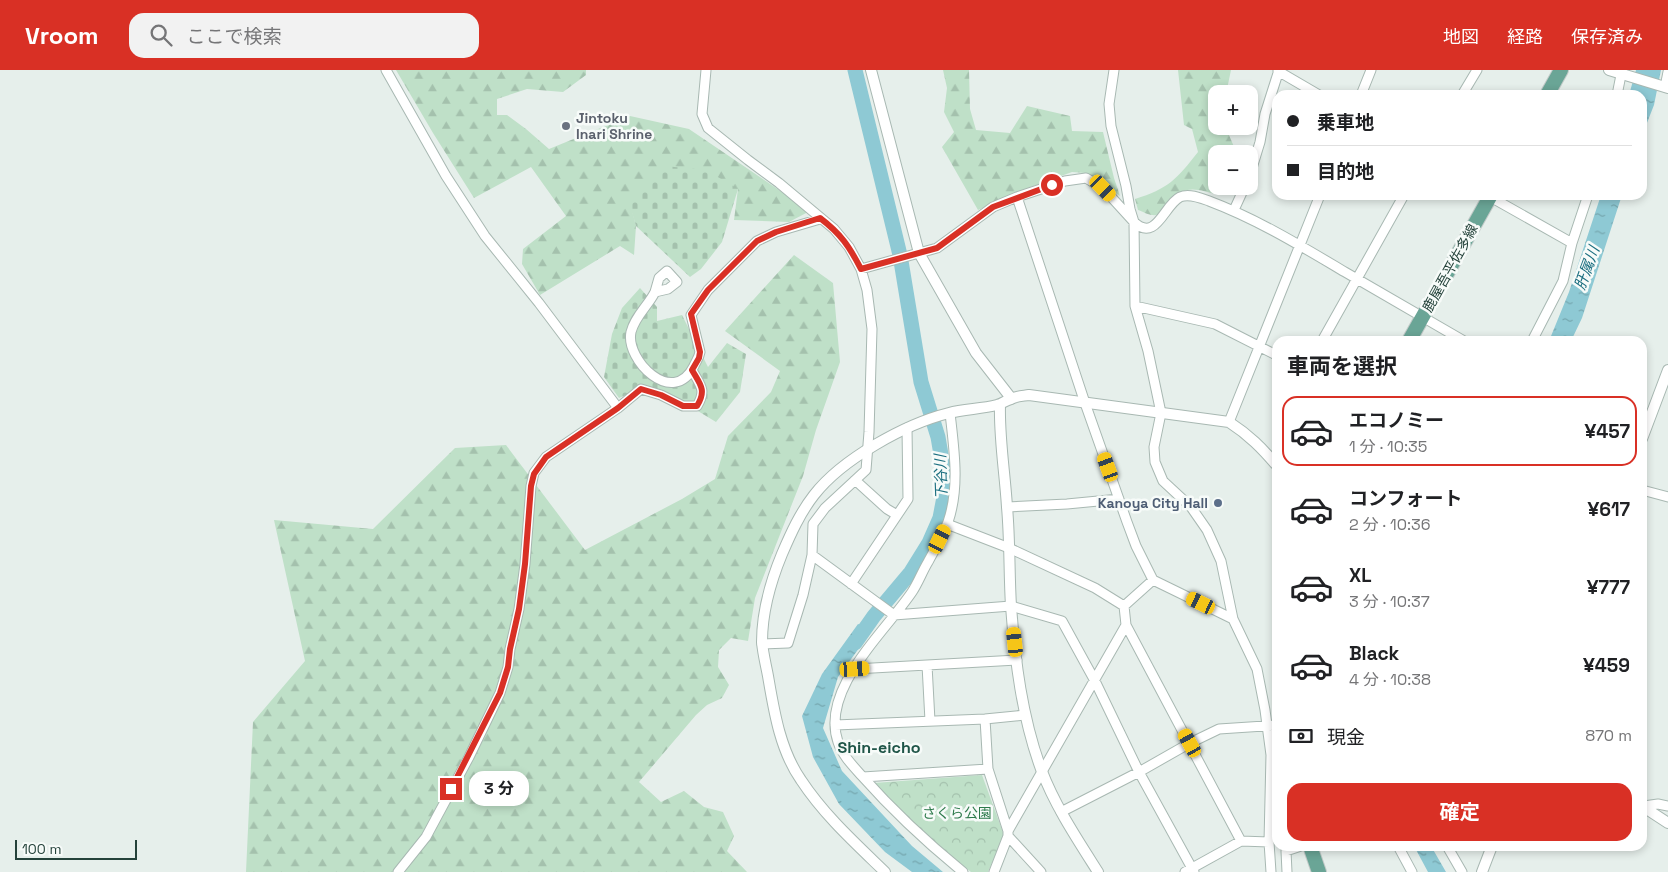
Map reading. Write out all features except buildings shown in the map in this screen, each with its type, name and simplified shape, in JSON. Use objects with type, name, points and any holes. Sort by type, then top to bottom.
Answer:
[{"type":"main road","points":[[1550,90],[1561,70]]},
{"type":"main road","name":"鹿屋吾平佐多線","points":[[1412,336],[1487,200]]},
{"type":"main road","points":[[1312,851],[1319,872]]},
{"type":"street","points":[[386,70],[446,176],[485,236],[539,303],[618,408]]},
{"type":"street","points":[[706,70],[702,114],[708,128],[834,229],[850,247],[861,269],[872,329],[866,470],[825,508],[813,524],[812,555],[804,595],[788,643],[762,644]]},
{"type":"street","points":[[871,70],[914,254],[976,353],[1011,398]]},
{"type":"street","points":[[1114,70],[1109,104],[1111,126],[1134,222],[1136,306],[1161,413],[1154,447],[1156,462],[1163,482],[1191,507],[1207,530],[1221,560],[1233,619],[1257,670],[1272,722]]},
{"type":"street","points":[[1363,90],[1372,70]]},
{"type":"street","points":[[1465,90],[1476,70]]},
{"type":"street","points":[[1609,70],[1623,72],[1664,87],[1668,72]]},
{"type":"street","points":[[1272,90],[1278,71],[1310,90]]},
{"type":"street","points":[[1618,90],[1623,72]]},
{"type":"street","points":[[1258,149],[1272,91]]},
{"type":"street","points":[[861,269],[937,248],[993,207],[1017,196],[1066,180],[1086,178],[1103,188],[1139,227],[1145,229],[1156,224],[1180,197],[1200,197],[1234,210],[1300,245],[1455,336]]},
{"type":"street","points":[[1234,210],[1241,195]]},
{"type":"street","points":[[1017,196],[1084,402],[1136,546],[1153,580],[1233,619]]},
{"type":"street","points":[[1229,422],[1318,200]]},
{"type":"street","points":[[1325,336],[1401,200]]},
{"type":"street","points":[[1496,200],[1572,243]]},
{"type":"street","points":[[1535,336],[1563,281],[1572,243],[1586,200]]},
{"type":"street","points":[[655,292],[637,319],[631,334],[631,344],[636,356],[656,379],[669,384],[677,383],[687,377],[699,358],[700,352],[691,314],[708,290],[757,241],[776,232],[820,218]]},
{"type":"street","points":[[1136,306],[1215,324],[1272,353]]},
{"type":"street","points":[[398,872],[426,837],[469,757],[500,693],[508,667],[519,609],[525,564],[531,486],[534,474],[546,457],[618,408],[641,389],[661,395],[683,406],[697,406],[702,398],[703,391],[692,370]]},
{"type":"street","points":[[1647,426],[1668,370]]},
{"type":"street","points":[[885,872],[825,813],[800,779],[788,755],[777,724],[762,644],[763,621],[770,585],[795,524],[816,493],[841,469],[868,450],[907,428],[945,415],[1000,405],[1011,398],[1029,395],[1229,422],[1248,435],[1272,460]]},
{"type":"street","points":[[1000,405],[1011,606],[1025,715],[1042,771],[1061,812],[1098,872]]},
{"type":"street","points":[[945,415],[956,460],[954,492],[947,524],[912,592],[877,636],[846,683],[836,708],[835,725],[838,742],[846,757],[863,777],[930,846],[963,872]]},
{"type":"street","points":[[851,584],[908,499],[907,428]]},
{"type":"street","points":[[856,480],[897,515]]},
{"type":"street","points":[[1647,491],[1668,497]]},
{"type":"street","points":[[1007,507],[1119,499]]},
{"type":"street","points":[[947,524],[1009,548],[1095,588],[1124,606]]},
{"type":"street","points":[[812,555],[868,598],[894,615],[1011,606],[1062,621],[1191,871],[1241,841],[1269,842]]},
{"type":"street","points":[[1124,606],[1153,580]]},
{"type":"street","points":[[1124,606],[1126,625],[1241,841]]},
{"type":"street","points":[[994,872],[1008,834],[1126,625]]},
{"type":"street","points":[[855,669],[1017,660]]},
{"type":"street","points":[[927,665],[930,721]]},
{"type":"street","points":[[835,725],[985,719],[1025,715]]},
{"type":"street","points":[[985,719],[988,768],[1008,834],[1041,872]]},
{"type":"street","points":[[1061,812],[1219,729],[1272,726]]},
{"type":"street","points":[[1271,872],[1269,842],[1272,740]]},
{"type":"street","points":[[863,777],[988,768]]},
{"type":"street","points":[[1647,805],[1658,804],[1668,806]]},
{"type":"street","points":[[1647,809],[1668,823]]},
{"type":"street","points":[[1286,851],[1287,872]]},
{"type":"street","points":[[1401,851],[1412,872]]},
{"type":"street","points":[[1451,851],[1462,872]]},
{"type":"street","points":[[1482,872],[1490,851]]},
{"type":"green space","points":[[396,70],[586,70],[586,75],[563,92],[527,89],[497,99],[497,115],[507,115],[549,149],[630,116],[689,129],[810,211],[789,222],[734,220],[738,189],[629,199],[636,226],[634,255],[620,246],[540,295],[522,264],[523,249],[566,216],[531,167],[474,198]]},
{"type":"green space","points":[[943,70],[969,70],[970,109],[976,130],[1010,133],[1027,106],[1070,116],[1072,131],[1103,132],[1120,196],[1097,179],[1085,173],[1072,172],[978,210],[942,147],[954,132],[944,112],[947,88]]},
{"type":"green space","points":[[1178,70],[1231,70],[1228,85],[1208,85],[1208,135],[1229,135],[1233,145],[1208,145],[1208,192],[1186,190],[1157,215],[1150,215],[1138,210],[1135,199],[1156,191],[1171,182],[1198,152],[1192,129],[1184,125]]},
{"type":"green space","points":[[664,166],[706,170],[738,189],[722,242],[701,269],[690,277],[636,226],[628,199]]},
{"type":"green space","points":[[794,255],[833,283],[840,362],[816,430],[803,476],[755,598],[748,641],[731,638],[719,650],[718,667],[729,685],[722,698],[707,705],[696,715],[639,782],[661,802],[684,791],[704,807],[723,812],[734,836],[727,851],[747,872],[246,872],[253,722],[305,661],[274,520],[373,529],[455,448],[506,445],[585,550],[682,499],[715,479],[728,436],[771,392],[780,371],[725,331]]},
{"type":"green space","points":[[640,288],[657,307],[657,321],[682,315],[708,367],[727,343],[746,354],[740,392],[716,422],[683,402],[641,389],[619,398],[604,377],[612,334],[622,308]]},
{"type":"green space","name":"さくら公園","points":[[982,775],[1004,835],[988,872],[971,872],[901,812],[874,783]]},
{"type":"water","points":[[1636,70],[1661,70],[1654,105],[1647,123],[1647,90],[1630,90]]},
{"type":"water","name":"肝属川","points":[[1599,200],[1620,200],[1582,318],[1573,336],[1551,336],[1569,292]]},
{"type":"water","points":[[858,624],[873,629],[838,677],[823,728],[842,771],[912,846],[943,872],[912,872],[885,852],[839,804],[813,757],[802,716],[822,674]]},
{"type":"water","points":[[1417,851],[1434,851],[1446,872],[1428,872]]},
{"type":"waterway","name":"下谷川","points":[[855,70],[900,255],[921,382],[938,437],[945,478],[940,518],[929,543],[911,572],[874,616],[855,643]]},
{"type":"place","name":"Jintoku Inari Shrine","points":[[566,126]]},
{"type":"place","name":"Kanoya City Hall","points":[[1218,503]]},
{"type":"district","name":"Shin-eicho","points":[[879,747]]},
{"type":"route","points":[[451,789],[500,693],[508,667],[519,609],[525,564],[531,486],[534,474],[546,457],[618,408],[641,389],[661,395],[683,406],[697,406],[702,398],[703,391],[692,370],[699,358],[700,352],[691,314],[708,290],[728,269],[757,241],[776,232],[820,218],[834,229],[850,247],[861,269],[937,248],[993,207],[1017,196],[1052,185]]}]
